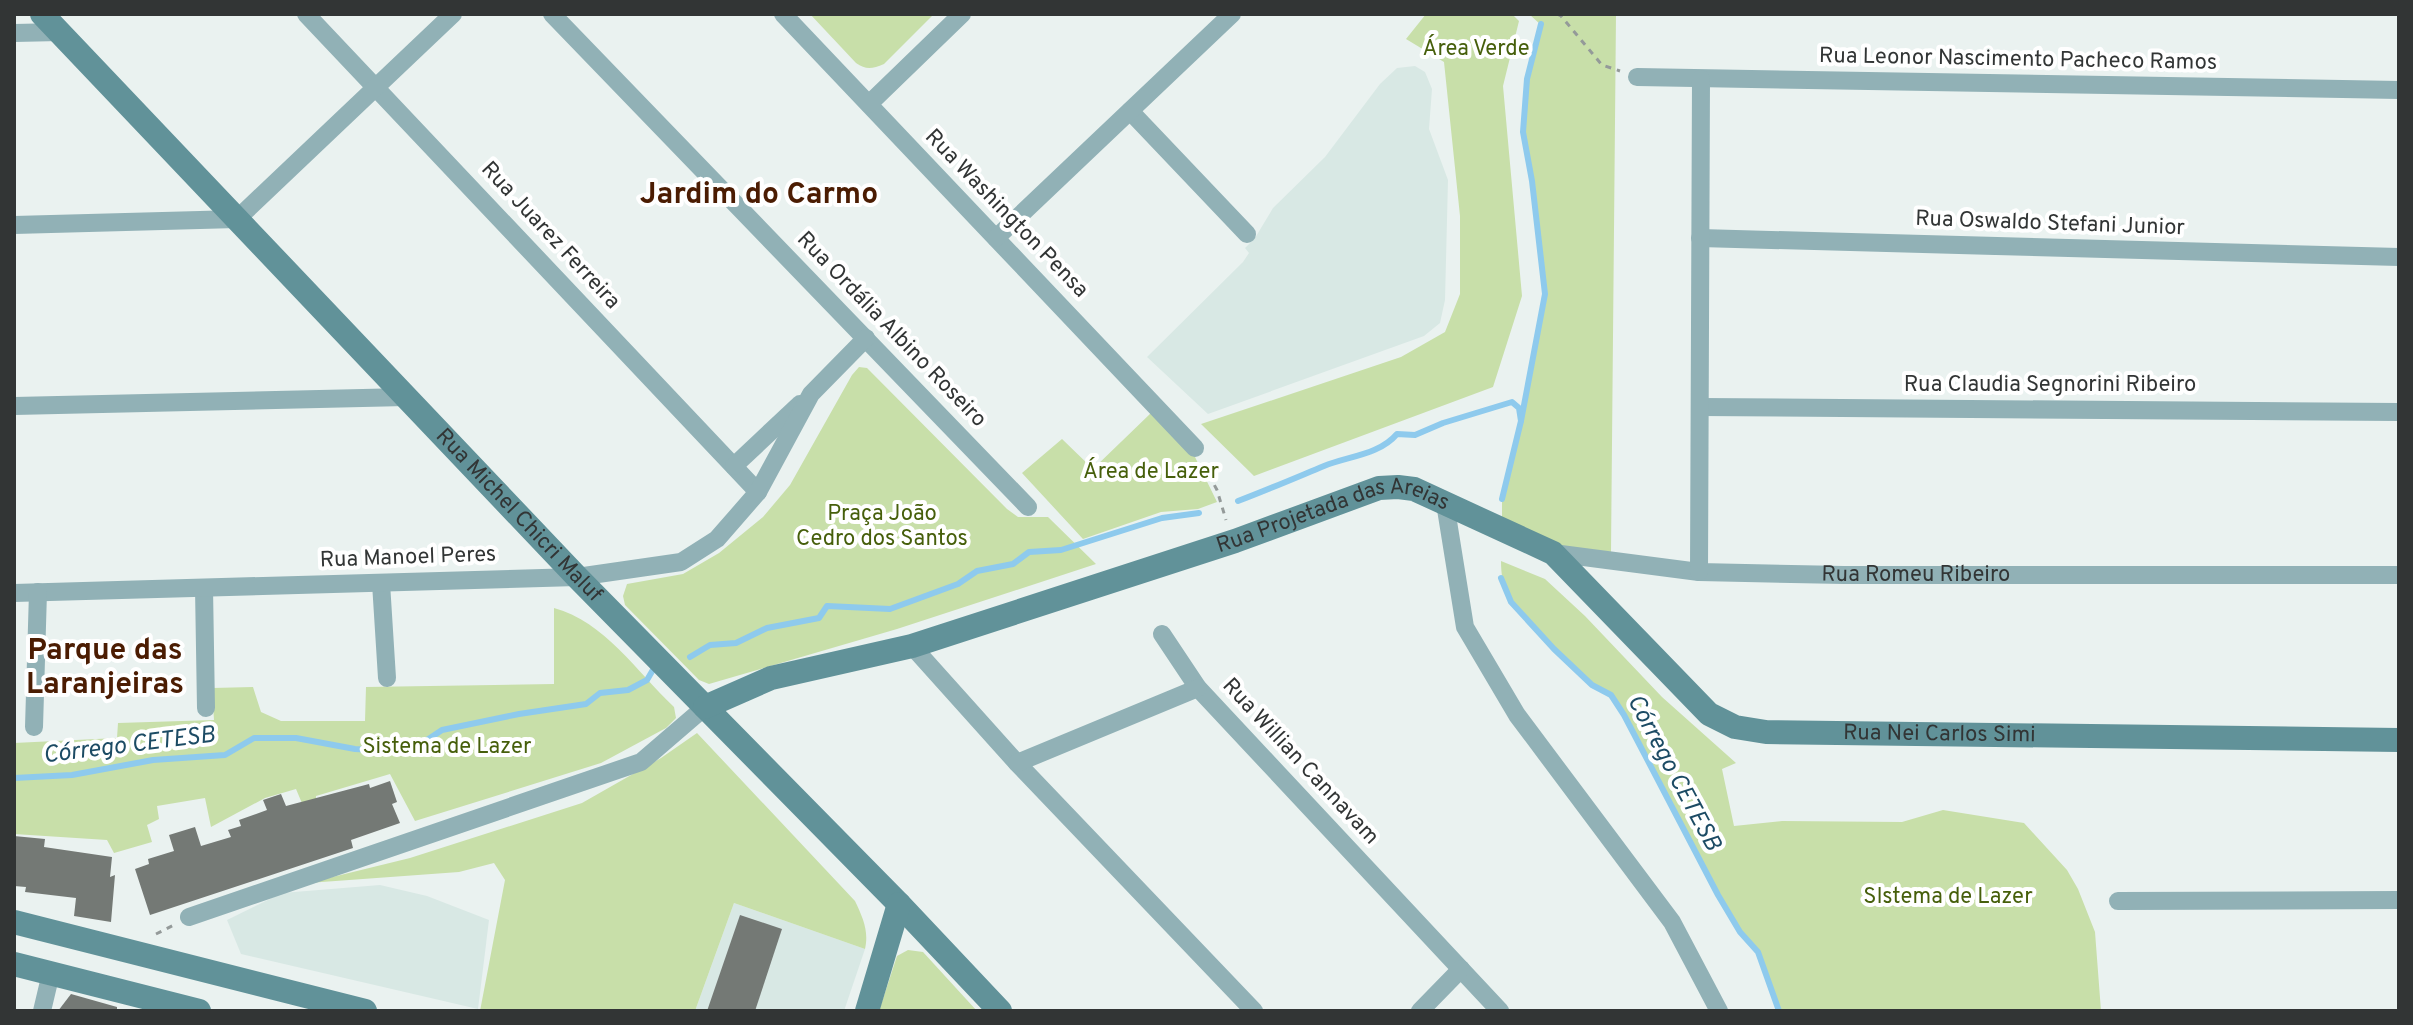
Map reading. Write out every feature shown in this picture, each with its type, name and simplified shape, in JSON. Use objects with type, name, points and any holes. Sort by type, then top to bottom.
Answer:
[{"type":"street","name":"Rua Michel Chicri Maluf","points":[[42,14],[577,577],[1000,1011]]},
{"type":"street","name":"Rua Juarez Ferreira","points":[[306,14],[758,492]]},
{"type":"street","points":[[14,225],[237,219],[453,14]]},
{"type":"street","name":"Rua Ordália Albino Roseiro","points":[[552,14],[1028,507]]},
{"type":"street","name":"Rua Washington Pensa","points":[[783,14],[1195,448]]},
{"type":"street","points":[[869,104],[962,14]]},
{"type":"street","points":[[996,238],[1232,14]]},
{"type":"street","points":[[14,33],[60,32]]},
{"type":"street","name":"Rua Leonor Nascimento Pacheco Ramos","points":[[1637,77],[2399,90]]},
{"type":"street","points":[[1699,572],[1701,79]]},
{"type":"street","points":[[1130,111],[1247,234]]},
{"type":"street","name":"Rua Oswaldo Stefani Junior","points":[[1700,238],[2399,257]]},
{"type":"street","name":"Rua Manoel Peres","points":[[734,466],[866,338]]},
{"type":"street","name":"Rua Manoel Peres","points":[[14,593],[577,577],[681,562],[717,539],[758,492],[811,394]]},
{"type":"street","points":[[14,406],[406,397]]},
{"type":"street","name":"Rua Claudia Segnorini Ribeiro","points":[[1700,407],[2399,412]]},
{"type":"street","name":"Rua Projetada das Areias","points":[[705,707],[771,678],[912,646],[1235,541],[1379,488],[1414,489],[1445,503],[1465,627],[1517,715],[1672,922],[1719,1011]]},
{"type":"street","name":"Rua Romeu Ribeiro","points":[[1445,503],[1547,550],[1699,572],[2399,575]]},
{"type":"street","name":"Rua Nei Carlos Simi","points":[[1547,550],[1709,714],[1735,727],[1766,732],[2399,740]]},
{"type":"street","points":[[381,583],[387,678]]},
{"type":"street","points":[[204,588],[206,708]]},
{"type":"street","points":[[34,727],[38,592]]},
{"type":"street","points":[[1162,634],[1198,688]]},
{"type":"street","points":[[912,646],[1017,763],[1254,1011]]},
{"type":"street","name":"Rua Willian Cannavam","points":[[1017,763],[1198,688],[1500,1011]]},
{"type":"street","points":[[189,917],[641,762],[705,707]]},
{"type":"street","points":[[2118,901],[2399,900]]},
{"type":"street","points":[[867,1011],[899,904]]},
{"type":"street","points":[[14,922],[365,1011]]},
{"type":"street","points":[[14,964],[199,1011]]},
{"type":"street","points":[[1420,1011],[1461,969]]},
{"type":"street","points":[[42,1011],[51,973]]},
{"type":"path","points":[[1560,15],[1602,65],[1637,77]]},
{"type":"path","points":[[1195,448],[1217,490],[1226,522]]},
{"type":"path","points":[[124,950],[189,917]]},
{"type":"shaded area","points":[[1415,66],[1425,72],[1432,89],[1429,129],[1448,180],[1445,300],[1440,323],[1424,336],[1208,414],[1147,357],[1243,262],[1249,253],[1245,248],[1255,238],[1273,208],[1325,157],[1380,84],[1397,68]]},
{"type":"shaded area","points":[[380,885],[427,896],[489,920],[478,1009],[241,954],[227,920],[282,893]]},
{"type":"shaded area","points":[[734,903],[865,949],[844,1011],[695,1011]]},
{"type":"green space","points":[[810,14],[934,14],[884,64],[869,68],[856,63]]},
{"type":"green space","name":"Área Verde","points":[[1426,14],[1512,14],[1519,21],[1503,86],[1522,296],[1493,387],[1254,476],[1201,424],[1401,357],[1445,332],[1460,294],[1460,216],[1444,62],[1406,39]]},
{"type":"green space","points":[[1529,14],[1616,14],[1611,552],[1553,545],[1502,523],[1502,499],[1521,421],[1545,294],[1523,132],[1527,79],[1541,25]]},
{"type":"green space","name":"Praça João Cedro dos Santos","points":[[859,367],[867,368],[1007,509],[1018,517],[1048,517],[1096,564],[897,629],[709,684],[699,680],[625,605],[623,596],[627,584],[683,574],[719,553],[763,517],[790,485]]},
{"type":"green space","name":"Área de Lazer","points":[[1151,413],[1195,457],[1217,502],[1198,509],[1161,512],[1083,539],[1022,473],[1062,439],[1093,469]]},
{"type":"green space","name":"SIstema de Lazer","points":[[1501,561],[1545,579],[1662,697],[1736,763],[1722,769],[1734,826],[1782,821],[1902,822],[1943,810],[2024,823],[2067,870],[2078,889],[2095,932],[2101,1011],[1779,1011],[1758,952],[1740,932],[1718,895],[1624,715],[1515,607],[1504,584]]},
{"type":"green space","name":"Sistema de Lazer","points":[[554,608],[589,624],[619,649],[674,707],[676,718],[666,728],[601,763],[415,821],[390,774],[316,796],[316,806],[304,808],[296,789],[265,798],[211,827],[205,798],[157,806],[159,819],[147,825],[152,842],[114,853],[107,840],[14,834],[14,743],[117,738],[118,723],[214,720],[212,688],[253,687],[261,712],[281,721],[365,721],[366,687],[554,684]]},
{"type":"green space","name":"Sistema de Lazer","points":[[697,733],[855,901],[866,930],[865,949],[734,903],[695,1011],[480,1011],[505,880],[494,863],[459,872],[308,883],[410,858],[582,803],[661,758]]},
{"type":"green space","points":[[908,950],[923,952],[977,1011],[879,1011],[897,956]]},
{"type":"building","points":[[390,781],[397,802],[392,804],[400,823],[351,840],[353,848],[150,915],[135,869],[149,864],[148,859],[174,851],[169,835],[195,827],[201,846],[231,837],[228,830],[241,826],[239,820],[267,810],[263,800],[281,794],[286,806]]},
{"type":"building","points":[[14,836],[45,839],[44,847],[112,857],[110,877],[115,875],[111,922],[74,916],[76,898],[25,892],[26,887],[14,886]]},
{"type":"building","points":[[740,915],[782,929],[755,1011],[707,1011]]},
{"type":"building","points":[[71,994],[117,1007],[117,1011],[58,1011]]},
{"type":"waterway","points":[[1521,421],[1545,294],[1523,132],[1527,79],[1541,24]]},
{"type":"waterway","name":"Córrego CETESB","points":[[1238,501],[1324,466],[1373,451],[1397,434],[1415,435],[1512,402],[1519,408],[1521,421],[1502,499]]},
{"type":"waterway","name":"Córrego CETESB","points":[[690,657],[710,645],[736,643],[767,628],[819,618],[827,606],[890,609],[958,584],[977,571],[1013,564],[1029,552],[1061,550],[1162,518],[1199,513]]},
{"type":"waterway","name":"Córrego CETESB","points":[[1501,578],[1511,602],[1592,685],[1611,695],[1624,715],[1718,895],[1740,932],[1758,952],[1779,1011]]},
{"type":"waterway","name":"Córrego CETESB","points":[[14,778],[72,775],[153,760],[225,755],[254,738],[296,738],[355,749],[389,751],[421,744],[442,730],[586,704],[600,693],[628,690],[647,680],[654,668]]},
{"type":"district","name":"Jardim do Carmo","points":[[759,195]]},
{"type":"district","name":"Parque das Laranjeiras","points":[[105,668]]}]
